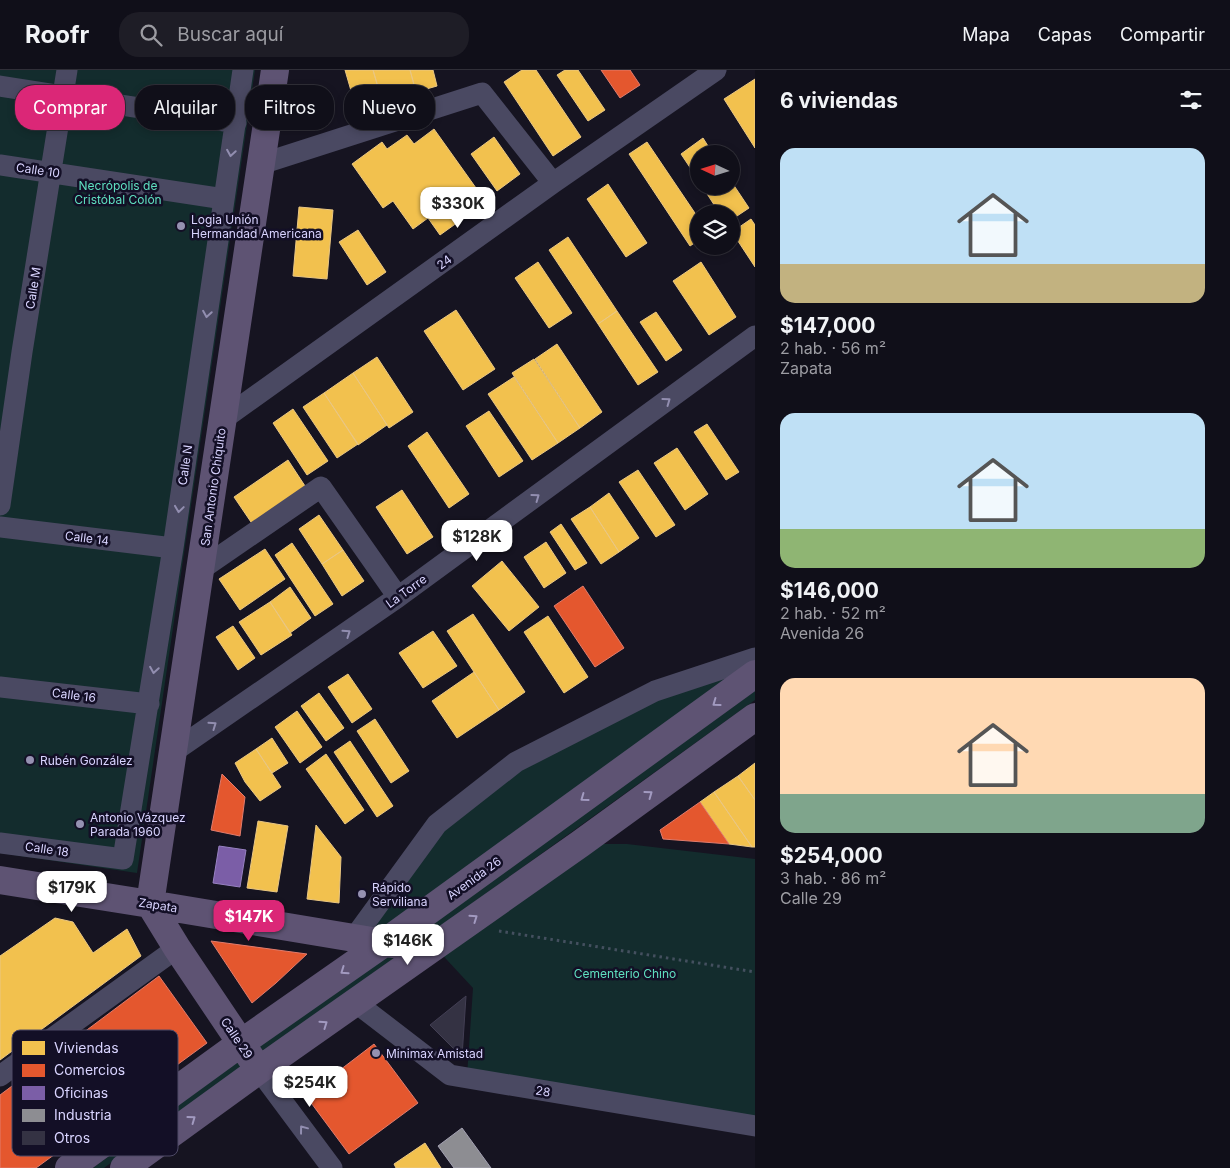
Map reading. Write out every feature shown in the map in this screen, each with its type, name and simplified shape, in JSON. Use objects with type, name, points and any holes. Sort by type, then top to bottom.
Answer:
[{"type":"main road","name":"San Antonio Chiquito","points":[[150,904],[275,70]]},
{"type":"main road","name":"Avenida 26","points":[[178,1089],[384,943],[755,674]]},
{"type":"main road","points":[[178,1129],[258,1070],[580,844],[755,717]]},
{"type":"main road","name":"Zapata","points":[[0,880],[384,943],[434,946]]},
{"type":"main road","name":"Calle 29","points":[[150,904],[258,1070]]},
{"type":"main road","name":"Avenida 26","points":[[69,1168],[86,1156]]},
{"type":"main road","points":[[124,1168],[140,1156]]},
{"type":"street","name":"Calle M","points":[[65,85],[67,70]]},
{"type":"street","name":"Calle N","points":[[123,859],[173,548],[243,70]]},
{"type":"street","name":"24","points":[[222,420],[553,183],[716,70]]},
{"type":"street","points":[[0,86],[15,88]]},
{"type":"street","points":[[260,164],[482,93],[553,183]]},
{"type":"street","points":[[125,105],[236,122]]},
{"type":"street","name":"Calle M","points":[[0,505],[22,352],[59,130]]},
{"type":"street","name":"Calle 10","points":[[0,165],[224,198]]},
{"type":"street","name":"La Torre","points":[[173,752],[398,598],[755,336]]},
{"type":"street","points":[[200,570],[321,487],[398,598]]},
{"type":"street","name":"Calle 14","points":[[0,527],[173,548]]},
{"type":"street","points":[[354,938],[438,824],[516,762],[655,691],[755,658]]},
{"type":"street","name":"Calle 16","points":[[0,686],[149,704]]},
{"type":"street","name":"Calle 18","points":[[0,843],[123,859]]},
{"type":"street","points":[[64,1030],[177,948]]},
{"type":"street","name":"28","points":[[355,1002],[450,1075],[755,1126]]},
{"type":"street","points":[[0,1076],[12,1067]]},
{"type":"street","name":"Calle 29","points":[[258,1070],[332,1168]]},
{"type":"path","points":[[463,925],[755,972]]},
{"type":"green space","name":"Necrópolis de Cristóbal Colón","points":[[0,70],[255,70],[253,85],[245,85],[246,130],[137,873],[0,853]]},
{"type":"green space","points":[[755,658],[384,943],[354,938],[437,824],[516,762]]},
{"type":"green space","points":[[755,691],[755,700],[431,933],[420,932]]},
{"type":"green space","name":"Cementerio Chino","points":[[580,844],[627,844],[755,859],[755,1126],[467,1076],[473,988],[434,946]]},
{"type":"green space","points":[[387,956],[397,956],[262,1052],[258,1047]]},
{"type":"green space","points":[[237,1062],[241,1067],[178,1113],[178,1105]]},
{"type":"green space","points":[[109,1156],[120,1156],[104,1168],[93,1168]]},
{"type":"building: Viviendas","points":[[345,70],[373,70],[377,85],[349,85]]},
{"type":"building: Viviendas","points":[[373,70],[410,70],[414,85],[377,85]]},
{"type":"building: Viviendas","points":[[410,70],[433,70],[437,86],[414,85]]},
{"type":"building: Viviendas","points":[[522,70],[536,70],[581,137],[553,156],[504,82]]},
{"type":"building: Viviendas","points":[[565,70],[578,70],[605,110],[588,121],[557,75]]},
{"type":"building: Viviendas","points":[[755,79],[755,148],[724,99]]},
{"type":"building: Viviendas","points":[[435,130],[486,202],[440,235],[428,218],[413,229],[393,201],[383,208],[352,164],[382,142],[387,149],[407,135],[414,144]]},
{"type":"building: Viviendas","points":[[494,137],[520,174],[497,191],[471,154]]},
{"type":"building: Viviendas","points":[[703,138],[707,145],[693,145]]},
{"type":"building: Viviendas","points":[[647,142],[690,206],[690,246],[629,154]]},
{"type":"building: Viviendas","points":[[690,147],[690,168],[681,154]]},
{"type":"building: Viviendas","points":[[608,184],[647,243],[626,257],[587,199]]},
{"type":"building: Viviendas","points":[[740,194],[749,208],[740,214],[740,205],[714,205],[708,195]]},
{"type":"building: Viviendas","points":[[299,207],[333,210],[327,279],[293,276]]},
{"type":"building: Viviendas","points":[[751,219],[755,225],[755,267],[740,244],[740,227]]},
{"type":"building: Viviendas","points":[[358,230],[386,272],[367,285],[339,242]]},
{"type":"building: Viviendas","points":[[568,237],[617,311],[598,324],[549,250]]},
{"type":"building: Viviendas","points":[[538,262],[572,313],[549,328],[515,278]]},
{"type":"building: Viviendas","points":[[701,262],[736,317],[709,335],[673,281]]},
{"type":"building: Viviendas","points":[[456,310],[495,369],[463,390],[424,331]]},
{"type":"building: Viviendas","points":[[617,311],[658,372],[638,385],[598,324]]},
{"type":"building: Viviendas","points":[[656,312],[682,350],[666,361],[640,322]]},
{"type":"building: Viviendas","points":[[557,344],[602,412],[580,428],[535,359]]},
{"type":"building: Viviendas","points":[[377,357],[413,412],[389,428],[353,373]]},
{"type":"building: Viviendas","points":[[534,359],[580,428],[558,443],[512,373]]},
{"type":"building: Viviendas","points":[[353,373],[387,425],[358,445],[324,393]]},
{"type":"building: Viviendas","points":[[514,377],[558,443],[532,460],[488,394]]},
{"type":"building: Viviendas","points":[[324,393],[358,444],[337,458],[303,407]]},
{"type":"building: Viviendas","points":[[293,409],[328,461],[307,475],[273,423]]},
{"type":"building: Viviendas","points":[[489,411],[523,461],[499,477],[466,426]]},
{"type":"building: Viviendas","points":[[707,424],[739,472],[726,480],[694,432]]},
{"type":"building: Viviendas","points":[[427,432],[469,494],[449,508],[408,446]]},
{"type":"building: Viviendas","points":[[677,448],[708,494],[685,510],[654,463]]},
{"type":"building: Viviendas","points":[[288,460],[307,489],[253,525],[234,497]]},
{"type":"building: Viviendas","points":[[638,470],[675,525],[656,537],[619,482]]},
{"type":"building: Viviendas","points":[[402,490],[433,537],[407,554],[376,507]]},
{"type":"building: Viviendas","points":[[609,493],[639,538],[619,552],[590,507]]},
{"type":"building: Viviendas","points":[[590,507],[619,552],[601,564],[571,519]]},
{"type":"building: Viviendas","points":[[319,515],[343,550],[322,564],[299,529]]},
{"type":"building: Viviendas","points":[[561,524],[587,563],[575,570],[550,532]]},
{"type":"building: Viviendas","points":[[546,542],[566,573],[544,588],[524,557]]},
{"type":"building: Viviendas","points":[[292,543],[333,604],[315,616],[275,555]]},
{"type":"building: Viviendas","points":[[265,549],[285,579],[240,610],[219,579]]},
{"type":"building: Viviendas","points":[[343,550],[364,581],[342,596],[322,564]]},
{"type":"building: Viviendas","points":[[502,561],[539,607],[509,631],[472,586]]},
{"type":"building: Viviendas","points":[[290,587],[311,618],[290,633],[270,602]]},
{"type":"building: Viviendas","points":[[270,602],[292,635],[261,655],[239,622]]},
{"type":"building: Viviendas","points":[[473,614],[525,692],[499,710],[447,631]]},
{"type":"building: Viviendas","points":[[548,616],[588,677],[564,693],[524,632]]},
{"type":"building: Viviendas","points":[[233,626],[255,658],[238,670],[216,637]]},
{"type":"building: Viviendas","points":[[433,631],[457,666],[423,688],[399,653]]},
{"type":"building: Viviendas","points":[[474,672],[499,710],[457,738],[432,701]]},
{"type":"building: Viviendas","points":[[348,674],[372,709],[352,723],[328,687]]},
{"type":"building: Viviendas","points":[[319,693],[344,728],[326,741],[301,706]]},
{"type":"building: Viviendas","points":[[297,711],[322,747],[300,763],[275,727]]},
{"type":"building: Viviendas","points":[[375,719],[409,771],[391,783],[357,731]]},
{"type":"building: Viviendas","points":[[272,738],[288,763],[272,773],[256,749]]},
{"type":"building: Viviendas","points":[[350,741],[393,806],[377,817],[334,752]]},
{"type":"building: Viviendas","points":[[256,749],[281,787],[260,801],[245,782],[235,763]]},
{"type":"building: Viviendas","points":[[326,754],[364,810],[345,824],[306,769]]},
{"type":"building: Viviendas","points":[[755,763],[755,800],[738,776]]},
{"type":"building: Viviendas","points":[[738,776],[755,800],[755,847],[752,847],[714,792]]},
{"type":"building: Viviendas","points":[[714,792],[752,847],[729,844],[700,802]]},
{"type":"building: Viviendas","points":[[258,821],[288,826],[277,892],[247,888]]},
{"type":"building: Viviendas","points":[[316,825],[341,857],[339,903],[307,899]]},
{"type":"building: Viviendas","points":[[55,918],[73,922],[93,953],[127,929],[141,956],[41,1030],[12,1030],[12,1051],[0,1060],[0,956]]},
{"type":"building: Viviendas","points":[[425,1143],[441,1168],[396,1168],[394,1164]]},
{"type":"building: Comercios","points":[[601,70],[630,70],[640,85],[620,98]]},
{"type":"building: Comercios","points":[[583,586],[624,648],[595,667],[554,606]]},
{"type":"building: Comercios","points":[[222,774],[245,797],[240,836],[211,830]]},
{"type":"building: Comercios","points":[[700,802],[729,844],[663,839],[660,830]]},
{"type":"building: Comercios","points":[[211,941],[307,954],[252,1003]]},
{"type":"building: Comercios","points":[[159,976],[207,1043],[178,1064],[178,1030],[87,1030]]},
{"type":"building: Comercios","points":[[374,1044],[418,1103],[349,1154],[306,1096]]},
{"type":"building: Comercios","points":[[12,1086],[12,1156],[52,1156],[36,1168],[0,1168],[0,1095]]},
{"type":"building: Oficinas","points":[[219,846],[246,850],[240,887],[213,883]]},
{"type":"building: Industria","points":[[462,1128],[491,1168],[454,1168],[438,1146]]},
{"type":"building: Otros","points":[[466,996],[462,1057],[430,1025]]},
{"type":"place","name":"Logia Unión Hermandad Americana","points":[[181,226]]},
{"type":"place","name":"Rubén González","points":[[30,760]]},
{"type":"place","name":"Antonio Vázquez Parada 1960","points":[[80,824]]},
{"type":"place","name":"Rápido Serviliana","points":[[362,894]]},
{"type":"place","name":"Minimax Amistad","points":[[376,1053]]}]
